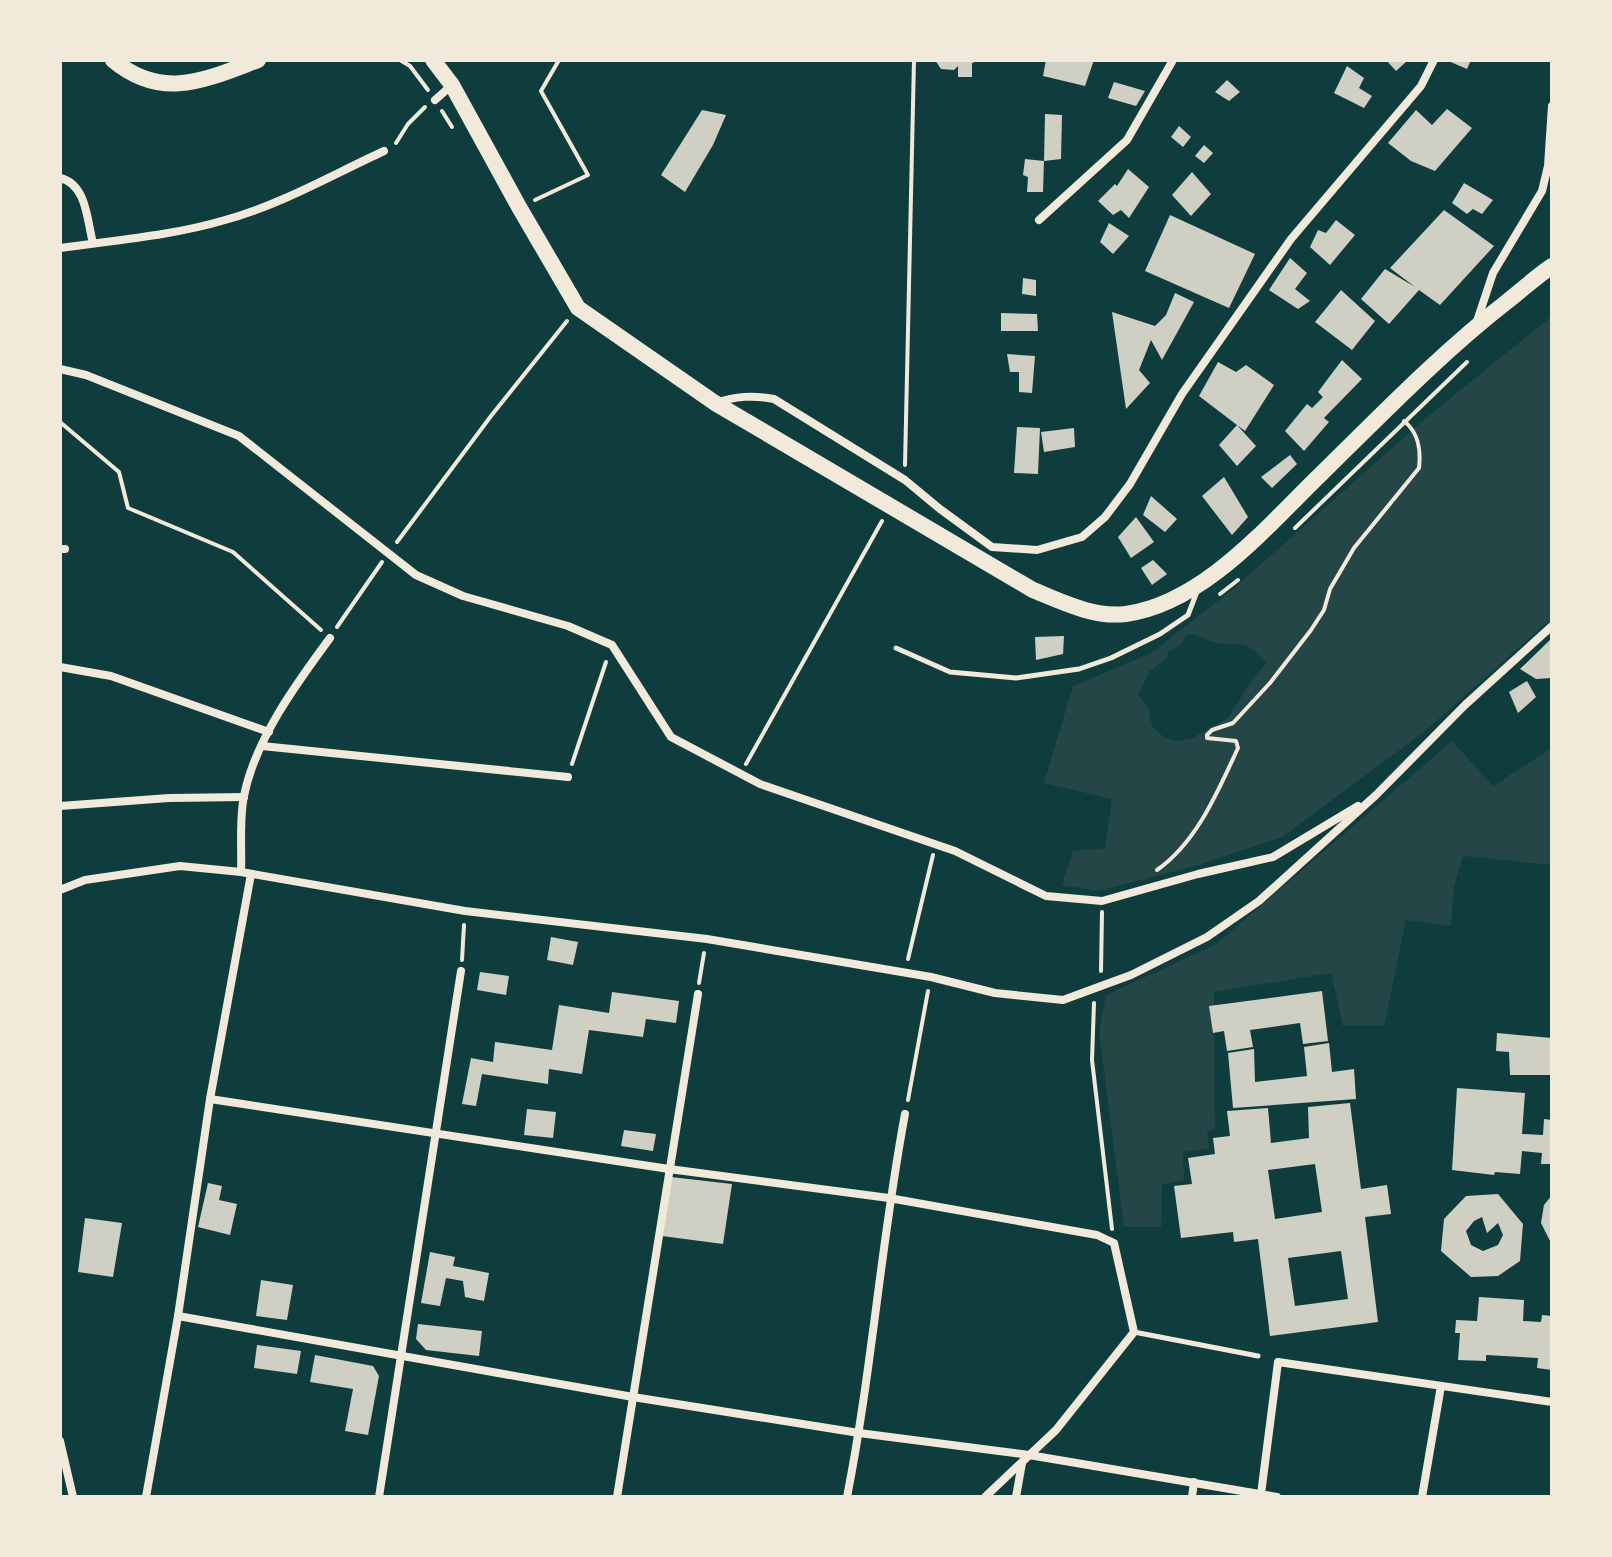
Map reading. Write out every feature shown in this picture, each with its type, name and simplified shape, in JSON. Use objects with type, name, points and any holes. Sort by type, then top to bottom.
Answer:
[{"type":"highway","points":[[113,60],[140,78],[166,85],[205,80],[258,60]]},
{"type":"highway","points":[[433,60],[452,85],[578,308],[715,403],[1033,590],[1075,607],[1106,614],[1127,614],[1177,597],[1200,585],[1246,546],[1476,326],[1552,266]]},
{"type":"street","points":[[1039,220],[1127,140],[1173,60]]},
{"type":"street","points":[[715,403],[754,395],[774,399],[905,480],[992,547],[1037,550],[1082,537],[1105,517],[1130,484],[1182,394],[1260,281],[1291,239],[1421,86],[1434,60]]},
{"type":"street","points":[[435,100],[452,85]]},
{"type":"street","points":[[1476,326],[1493,273],[1542,191],[1548,166],[1552,106]]},
{"type":"street","points":[[60,248],[162,235],[227,220],[308,188],[384,151]]},
{"type":"street","points":[[60,178],[69,180],[80,191],[93,243]]},
{"type":"street","points":[[60,369],[86,375],[239,436],[416,575],[463,596],[568,626],[612,645],[671,737],[760,784],[955,851],[1046,896],[1102,901],[1273,857],[1376,795]]},
{"type":"street","points":[[60,890],[85,880],[180,866],[241,872],[465,911],[707,939],[931,977],[995,993],[1063,1000],[1131,975],[1207,937],[1259,901],[1376,795],[1465,705],[1552,626]]},
{"type":"street","points":[[241,872],[244,797],[262,746],[290,692],[330,638]]},
{"type":"street","points":[[60,667],[111,676],[269,732]]},
{"type":"street","points":[[262,746],[568,777]]},
{"type":"street","points":[[60,806],[169,798],[244,797]]},
{"type":"street","points":[[146,1497],[178,1316],[210,1099],[251,874]]},
{"type":"street","points":[[379,1497],[461,971]]},
{"type":"street","points":[[617,1497],[698,994]]},
{"type":"street","points":[[210,1099],[669,1169],[889,1198],[1097,1235],[1114,1243],[1134,1332],[1056,1430],[985,1497]]},
{"type":"street","points":[[847,1497],[859,1433],[889,1198],[905,1114]]},
{"type":"street","points":[[178,1316],[633,1397],[859,1433],[1029,1455],[1277,1497]]},
{"type":"street","points":[[1261,1494],[1278,1362],[1552,1402]]},
{"type":"street","points":[[1422,1497],[1441,1386]]},
{"type":"street","points":[[60,1441],[73,1497]]},
{"type":"street","points":[[1016,1497],[1022,1463]]},
{"type":"street","points":[[1192,1497],[1194,1482]]},
{"type":"lane","points":[[896,648],[950,672],[1016,678],[1079,669],[1111,658],[1160,634],[1188,615],[1200,585]]},
{"type":"lane","points":[[1134,1332],[1258,1356]]},
{"type":"path","points":[[400,60],[410,66],[458,136]]},
{"type":"path","points":[[519,207],[588,175],[541,91],[559,60]]},
{"type":"path","points":[[905,480],[914,60]]},
{"type":"path","points":[[384,151],[395,144],[408,124],[435,100]]},
{"type":"path","points":[[60,422],[119,472],[128,508],[233,552],[330,638],[389,552],[491,416],[573,314]]},
{"type":"path","points":[[1285,539],[1473,356]]},
{"type":"path","points":[[1158,870],[1170,861],[1210,808],[1238,748],[1236,741],[1207,738],[1207,735],[1212,730],[1233,723],[1270,683],[1324,610],[1330,589],[1354,548],[1419,468],[1421,451],[1413,428],[1404,421]]},
{"type":"path","points":[[741,774],[883,517]]},
{"type":"path","points":[[1190,611],[1229,589],[1240,579]]},
{"type":"path","points":[[568,777],[612,645]]},
{"type":"path","points":[[904,973],[936,845]]},
{"type":"path","points":[[1102,901],[1092,1060],[1114,1243]]},
{"type":"path","points":[[461,971],[465,911]]},
{"type":"path","points":[[698,994],[707,939]]},
{"type":"path","points":[[905,1114],[931,977]]},
{"type":"shaded area","points":[[1552,316],[1552,618],[1424,732],[1282,837],[1199,865],[1097,891],[1062,885],[1073,851],[1105,848],[1112,799],[1044,783],[1073,686],[1150,654],[1233,589],[1426,418]],"holes":[[[1187,634],[1246,646],[1266,663],[1228,718],[1191,739],[1177,741],[1165,738],[1152,727],[1148,708],[1138,694],[1150,671],[1165,660],[1169,651],[1180,646]]]},
{"type":"shaded area","points":[[1452,741],[1493,786],[1552,748],[1552,865],[1463,856],[1454,887],[1451,926],[1406,920],[1384,1026],[1343,1026],[1331,973],[1214,992],[1215,1129],[1207,1133],[1209,1148],[1183,1152],[1184,1180],[1162,1185],[1161,1227],[1124,1227],[1099,1032],[1106,995],[1215,945]]},
{"type":"building","points":[[935,60],[981,60],[972,63],[972,77],[958,77],[958,66],[954,70],[941,69]]},
{"type":"building","points":[[1046,60],[1094,60],[1085,86],[1043,76]]},
{"type":"building","points":[[1386,60],[1405,60],[1407,61],[1396,71]]},
{"type":"building","points":[[1446,60],[1471,60],[1467,69]]},
{"type":"building","points":[[1347,66],[1364,78],[1359,88],[1372,96],[1364,108],[1334,93]]},
{"type":"building","points":[[1227,80],[1240,92],[1229,101],[1215,92]]},
{"type":"building","points":[[1114,82],[1145,91],[1136,106],[1108,98]]},
{"type":"building","points":[[1447,109],[1472,128],[1435,171],[1411,161],[1388,143],[1416,110],[1432,125]]},
{"type":"building","points":[[702,110],[726,115],[713,145],[685,192],[661,175]]},
{"type":"building","points":[[1045,114],[1062,115],[1061,159],[1044,161]]},
{"type":"building","points":[[1179,126],[1191,137],[1183,147],[1171,137]]},
{"type":"building","points":[[1204,145],[1213,153],[1204,163],[1195,156]]},
{"type":"building","points":[[1025,159],[1044,161],[1043,192],[1027,192],[1028,177],[1023,175]]},
{"type":"building","points":[[1128,169],[1149,187],[1129,218],[1121,210],[1113,215],[1098,201],[1115,184],[1117,186]]},
{"type":"building","points":[[1192,172],[1211,194],[1191,216],[1172,195]]},
{"type":"building","points":[[1464,183],[1493,200],[1482,214],[1473,209],[1467,214],[1452,203]]},
{"type":"building","points":[[1444,210],[1494,246],[1440,305],[1419,290],[1389,324],[1361,299],[1385,269],[1415,287],[1390,268]]},
{"type":"building","points":[[1170,215],[1255,254],[1229,308],[1145,271]]},
{"type":"building","points":[[1336,220],[1355,235],[1330,265],[1310,247],[1318,230],[1326,233]]},
{"type":"building","points":[[1109,223],[1129,236],[1113,254],[1100,242]]},
{"type":"building","points":[[1290,258],[1307,273],[1295,289],[1310,301],[1298,309],[1269,290]]},
{"type":"building","points":[[1023,278],[1036,280],[1036,296],[1022,294]]},
{"type":"building","points":[[1341,290],[1375,321],[1352,350],[1315,322]]},
{"type":"building","points":[[1175,293],[1194,302],[1162,360],[1151,340],[1139,370],[1150,383],[1126,409],[1112,312],[1155,326],[1166,315]]},
{"type":"building","points":[[1001,313],[1037,314],[1038,331],[1001,331]]},
{"type":"building","points":[[1007,354],[1035,356],[1032,393],[1019,392],[1019,372],[1010,372]]},
{"type":"building","points":[[1342,360],[1362,379],[1324,418],[1329,422],[1304,451],[1285,431],[1307,404],[1312,408],[1323,397],[1318,392]]},
{"type":"building","points":[[1218,362],[1236,372],[1246,365],[1274,385],[1245,431],[1199,396]]},
{"type":"building","points":[[1237,425],[1256,446],[1237,466],[1219,445]]},
{"type":"building","points":[[1017,427],[1040,428],[1038,474],[1014,473]]},
{"type":"building","points":[[1074,428],[1075,447],[1044,452],[1041,432]]},
{"type":"building","points":[[1290,455],[1297,464],[1272,488],[1261,477]]},
{"type":"building","points":[[1224,477],[1248,517],[1232,535],[1202,496]]},
{"type":"building","points":[[1151,496],[1177,519],[1165,532],[1143,515]]},
{"type":"building","points":[[1136,517],[1154,542],[1131,558],[1118,537]]},
{"type":"building","points":[[1153,560],[1167,574],[1152,585],[1141,568]]},
{"type":"building","points":[[1064,636],[1063,654],[1036,660],[1035,637]]},
{"type":"building","points":[[1552,638],[1552,678],[1536,679],[1520,669]]},
{"type":"building","points":[[1527,681],[1536,697],[1518,713],[1509,692]]},
{"type":"building","points":[[551,937],[578,942],[573,965],[547,960]]},
{"type":"building","points":[[480,972],[509,976],[506,995],[477,990]]},
{"type":"building","points":[[1322,991],[1328,1041],[1303,1044],[1300,1023],[1250,1030],[1253,1047],[1227,1051],[1224,1031],[1213,1033],[1209,1006]]},
{"type":"building","points":[[612,992],[679,1001],[676,1023],[646,1019],[643,1037],[589,1030],[582,1074],[549,1069],[548,1084],[482,1074],[476,1106],[462,1104],[471,1058],[493,1062],[495,1042],[552,1050],[559,1005],[609,1013]]},
{"type":"building","points":[[1497,1033],[1552,1038],[1552,1075],[1510,1075],[1509,1052],[1496,1051]]},
{"type":"building","points":[[1329,1043],[1332,1072],[1354,1069],[1356,1099],[1233,1108],[1228,1053],[1254,1049],[1255,1082],[1307,1076],[1304,1047]]},
{"type":"building","points":[[1457,1088],[1525,1093],[1522,1134],[1543,1135],[1544,1119],[1552,1120],[1552,1164],[1541,1164],[1542,1153],[1522,1151],[1520,1174],[1495,1172],[1494,1175],[1452,1170]]},
{"type":"building","points":[[1350,1103],[1361,1189],[1387,1185],[1391,1214],[1365,1217],[1378,1322],[1270,1336],[1258,1239],[1234,1242],[1233,1232],[1181,1238],[1174,1186],[1192,1184],[1188,1158],[1215,1154],[1213,1138],[1230,1136],[1227,1111],[1268,1108],[1271,1143],[1309,1138],[1308,1107]],"holes":[[[1315,1164],[1322,1212],[1275,1219],[1268,1170]],[[1341,1251],[1348,1299],[1295,1306],[1288,1258]]]},
{"type":"building","points":[[527,1109],[556,1112],[553,1138],[524,1135]]},
{"type":"building","points":[[624,1130],[656,1134],[653,1151],[621,1146]]},
{"type":"building","points":[[671,1177],[732,1184],[723,1244],[662,1236]]},
{"type":"building","points":[[208,1183],[222,1186],[219,1200],[237,1204],[230,1235],[198,1227]]},
{"type":"building","points":[[1498,1194],[1523,1224],[1520,1261],[1498,1276],[1471,1277],[1441,1251],[1444,1219],[1466,1196]],"holes":[[[1482,1217],[1487,1233],[1498,1223],[1503,1235],[1498,1245],[1483,1251],[1471,1245],[1466,1231]]]},
{"type":"building","points":[[1552,1195],[1552,1245],[1541,1223],[1544,1205]]},
{"type":"building","points":[[85,1218],[122,1223],[113,1277],[78,1272]]},
{"type":"building","points":[[430,1252],[455,1257],[453,1266],[489,1273],[484,1301],[465,1297],[463,1281],[446,1278],[440,1306],[421,1303]]},
{"type":"building","points":[[261,1280],[293,1285],[287,1320],[256,1316]]},
{"type":"building","points":[[1479,1297],[1524,1300],[1523,1321],[1541,1322],[1542,1315],[1552,1316],[1552,1370],[1537,1368],[1538,1358],[1486,1355],[1486,1361],[1458,1360],[1460,1333],[1455,1333],[1456,1320],[1477,1321]]},
{"type":"building","points":[[418,1324],[482,1331],[479,1356],[426,1350],[416,1339]]},
{"type":"building","points":[[257,1345],[301,1351],[297,1374],[254,1368]]},
{"type":"building","points":[[315,1355],[373,1366],[379,1376],[368,1435],[345,1431],[353,1389],[310,1382]]}]
